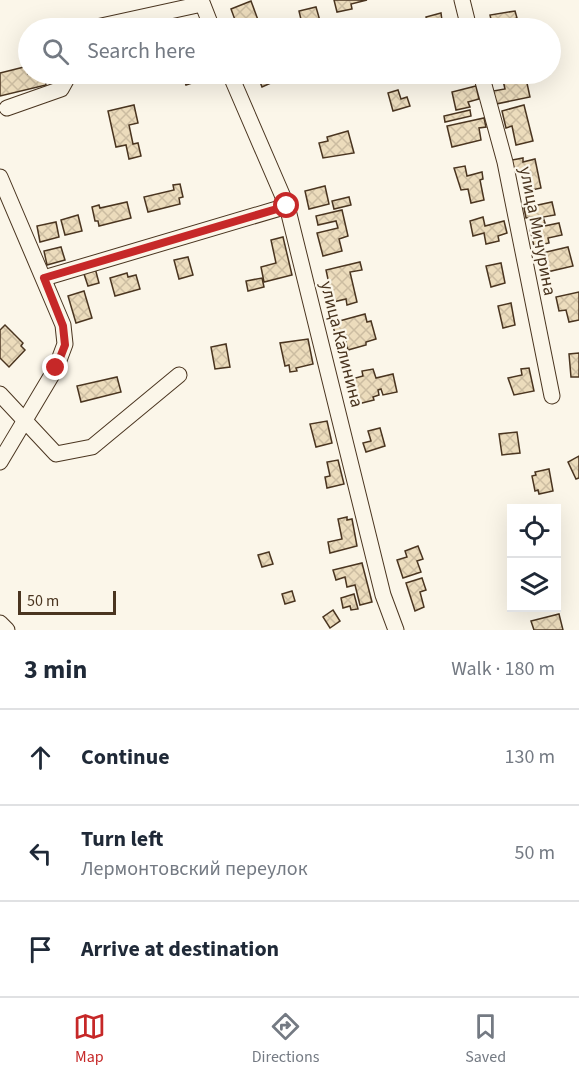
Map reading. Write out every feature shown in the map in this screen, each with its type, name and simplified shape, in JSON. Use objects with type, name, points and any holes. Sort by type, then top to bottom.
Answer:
[{"type":"street","points":[[462,0],[466,18]]},
{"type":"street","points":[[134,18],[202,2],[208,18]]},
{"type":"street","points":[[7,108],[61,89],[64,84]]},
{"type":"street","name":"улица Калинина","points":[[234,84],[287,206],[383,595],[396,630]]},
{"type":"street","name":"улица Мичурина","points":[[484,84],[505,162],[552,396]]},
{"type":"street","points":[[0,177],[63,326],[65,345],[56,368],[26,422],[0,462]]},
{"type":"street","points":[[44,278],[287,206]]},
{"type":"street","points":[[0,394],[56,454],[92,447],[179,375]]},
{"type":"street","points":[[0,623],[7,630]]},
{"type":"building","points":[[334,0],[367,0],[351,4],[352,9],[337,12]]},
{"type":"building","points":[[251,1],[257,18],[234,18],[231,9]]},
{"type":"building","points":[[316,7],[319,18],[301,18],[299,11]]},
{"type":"building","points":[[515,11],[517,18],[491,18],[490,15]]},
{"type":"building","points":[[441,13],[442,18],[426,18]]},
{"type":"building","points":[[18,68],[18,84],[46,85],[0,96],[0,73]]},
{"type":"building","points":[[504,84],[527,84],[530,97],[496,104],[493,91],[505,89]]},
{"type":"building","points":[[476,86],[479,99],[468,102],[470,107],[456,110],[452,92]]},
{"type":"building","points":[[398,90],[401,99],[407,97],[410,106],[393,111],[388,93]]},
{"type":"building","points":[[134,105],[138,123],[129,125],[133,144],[138,143],[141,156],[129,159],[126,145],[116,147],[108,111]]},
{"type":"building","points":[[524,105],[533,141],[516,145],[512,126],[506,128],[502,111]]},
{"type":"building","points":[[470,110],[471,116],[445,122],[444,116]]},
{"type":"building","points":[[484,118],[486,127],[479,128],[481,140],[452,147],[447,126]]},
{"type":"building","points":[[348,131],[354,153],[323,158],[319,143],[328,141],[327,137]]},
{"type":"building","points":[[523,158],[523,162],[535,159],[541,188],[527,191],[523,171],[514,173],[512,160]]},
{"type":"building","points":[[465,166],[467,176],[482,172],[483,179],[480,180],[484,200],[471,203],[468,189],[461,190],[454,168]]},
{"type":"building","points":[[180,184],[183,197],[179,198],[180,204],[148,212],[144,197],[174,190],[173,185]]},
{"type":"building","points":[[325,186],[329,204],[309,209],[305,191]]},
{"type":"building","points":[[349,197],[351,205],[334,209],[332,201]]},
{"type":"building","points":[[127,202],[131,218],[99,226],[98,221],[95,221],[92,207],[99,205],[100,208]]},
{"type":"building","points":[[552,202],[555,215],[543,217],[545,223],[535,226],[533,217],[526,218],[524,208]]},
{"type":"building","points":[[342,210],[348,236],[339,239],[342,251],[323,256],[317,233],[338,228],[336,221],[318,225],[316,216]]},
{"type":"building","points":[[78,215],[82,231],[65,235],[61,220]]},
{"type":"building","points":[[483,217],[485,226],[504,221],[507,233],[498,236],[499,241],[486,244],[484,233],[473,236],[470,221]]},
{"type":"building","points":[[56,222],[59,237],[40,242],[37,226]]},
{"type":"building","points":[[559,223],[562,235],[548,238],[549,243],[534,246],[530,229]]},
{"type":"building","points":[[283,237],[292,275],[264,282],[261,267],[276,263],[271,240]]},
{"type":"building","points":[[61,247],[65,260],[47,265],[44,251]]},
{"type":"building","points":[[568,247],[573,266],[547,272],[542,253]]},
{"type":"building","points":[[188,257],[193,275],[179,279],[174,260]]},
{"type":"building","points":[[360,262],[362,270],[350,272],[357,302],[347,305],[346,299],[333,302],[326,270]]},
{"type":"building","points":[[501,263],[505,283],[491,287],[486,266]]},
{"type":"building","points":[[95,268],[99,283],[88,286],[83,271]]},
{"type":"building","points":[[127,273],[128,277],[136,275],[140,289],[115,296],[110,278]]},
{"type":"building","points":[[262,278],[264,287],[248,291],[246,281]]},
{"type":"building","points":[[84,291],[92,318],[76,323],[68,296]]},
{"type":"building","points":[[579,292],[579,320],[569,322],[566,310],[559,311],[556,297]]},
{"type":"building","points":[[511,303],[515,325],[503,328],[498,306]]},
{"type":"building","points":[[365,314],[367,322],[371,321],[376,339],[366,342],[366,345],[348,350],[343,331],[335,333],[332,323]]},
{"type":"building","points":[[5,325],[23,343],[21,346],[25,350],[9,367],[0,358],[0,330]]},
{"type":"building","points":[[308,339],[313,364],[296,368],[297,371],[290,372],[289,365],[285,366],[280,343]]},
{"type":"building","points":[[226,344],[230,367],[215,369],[211,347]]},
{"type":"building","points":[[579,353],[579,377],[571,377],[569,354]]},
{"type":"building","points":[[529,368],[534,391],[514,395],[508,378],[522,375],[521,369]]},
{"type":"building","points":[[373,369],[376,378],[393,374],[397,392],[383,395],[381,389],[378,390],[379,395],[373,397],[374,400],[358,404],[352,379],[363,376],[362,371]]},
{"type":"building","points":[[117,377],[121,392],[81,402],[77,386]]},
{"type":"building","points":[[327,421],[332,443],[316,447],[310,424]]},
{"type":"building","points":[[380,428],[385,446],[366,452],[363,443],[371,441],[368,431]]},
{"type":"building","points":[[517,432],[520,453],[502,455],[499,434]]},
{"type":"building","points":[[579,456],[579,478],[576,479],[568,462]]},
{"type":"building","points":[[338,460],[344,484],[327,488],[325,477],[330,476],[327,462]]},
{"type":"building","points":[[549,469],[553,491],[539,494],[538,490],[535,491],[532,476],[536,475],[535,472]]},
{"type":"building","points":[[347,517],[347,520],[352,519],[357,546],[330,553],[328,542],[342,539],[338,519]]},
{"type":"building","points":[[418,546],[423,559],[417,561],[421,572],[403,578],[397,560],[407,557],[405,551]]},
{"type":"building","points":[[269,552],[273,564],[262,567],[258,555]]},
{"type":"building","points":[[362,563],[372,602],[360,605],[355,585],[347,587],[345,577],[336,580],[333,570]]},
{"type":"building","points":[[422,578],[426,590],[420,592],[424,607],[415,611],[406,583]]},
{"type":"building","points":[[292,591],[295,601],[285,604],[282,594]]},
{"type":"building","points":[[354,594],[358,609],[351,610],[350,606],[343,608],[341,598]]},
{"type":"building","points":[[333,610],[340,621],[330,628],[323,617]]},
{"type":"building","points":[[559,614],[563,630],[534,630],[531,621]]},
{"type":"route","points":[[56,368],[65,345],[63,326],[44,278],[287,206]]}]
